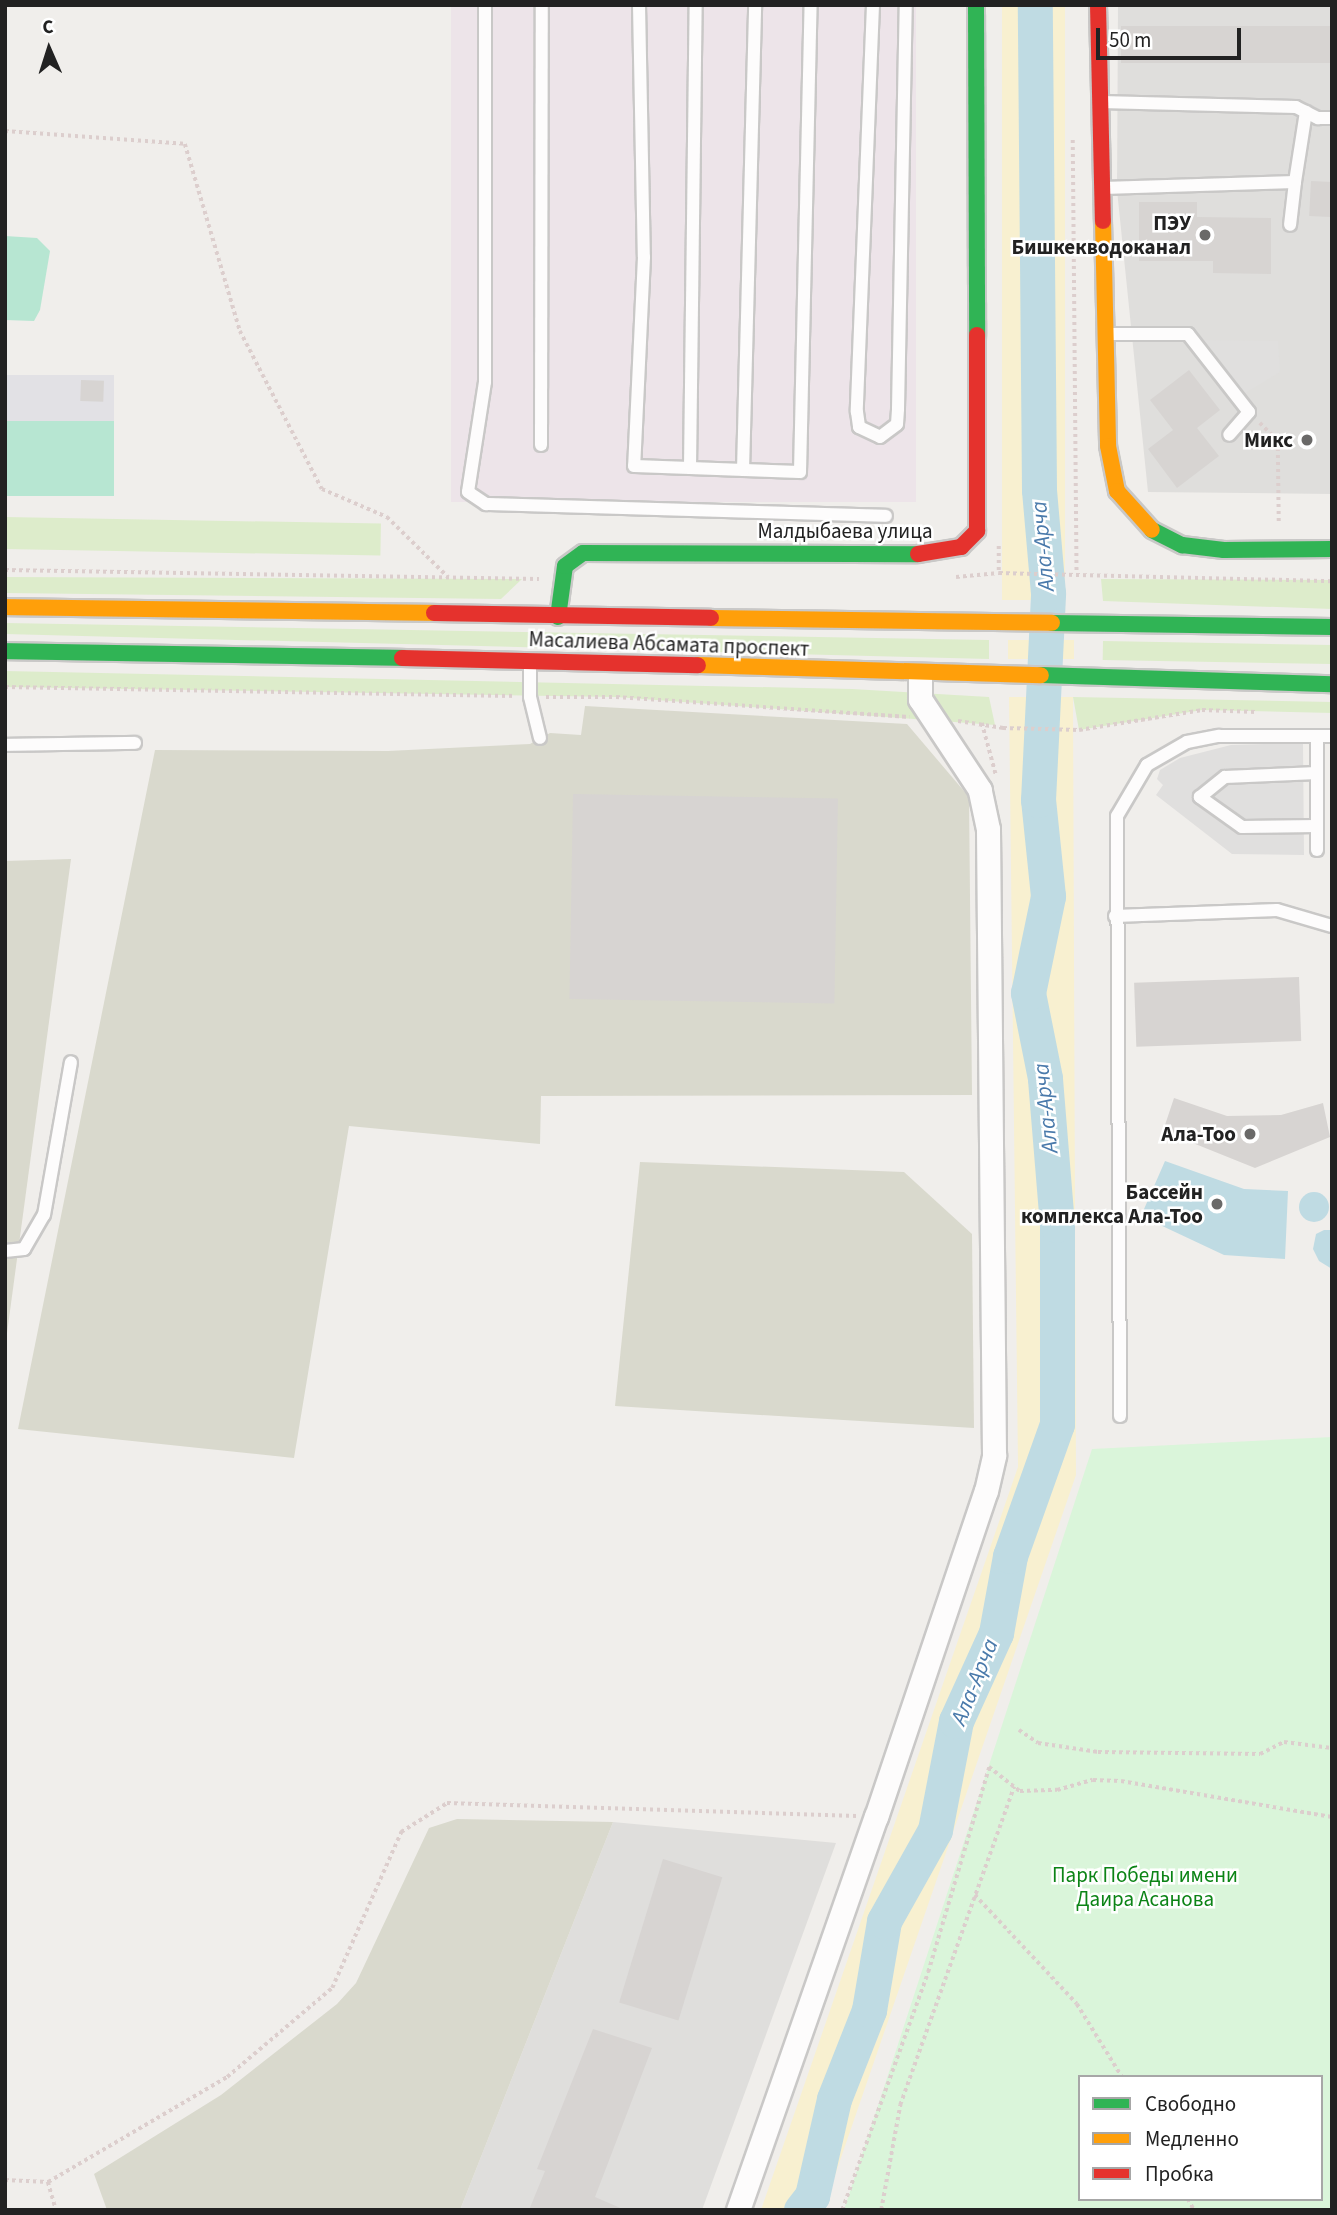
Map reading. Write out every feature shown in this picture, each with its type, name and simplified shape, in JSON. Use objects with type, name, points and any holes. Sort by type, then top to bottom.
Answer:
[{"type":"main road","name":"Малдыбаева улица","points":[[558,617],[565,566],[583,553],[937,554],[970,540],[981,519],[976,5]]},
{"type":"main road","points":[[1098,5],[1104,334],[1110,463],[1117,491],[1134,516],[1171,541],[1201,549],[1332,550]]},
{"type":"main road","name":"Масалиева Абсамата проспект","points":[[5,607],[558,617],[989,619],[1332,627]]},
{"type":"main road","name":"Масалиева Абсамата проспект","points":[[5,651],[530,660],[920,675],[1332,684]]},
{"type":"street","points":[[738,2210],[876,1816],[994,1455],[988,829],[980,790],[930,718],[920,699],[920,675]]},
{"type":"lane","points":[[485,5],[485,382],[468,492],[486,504],[886,516]]},
{"type":"lane","points":[[541,445],[542,5]]},
{"type":"lane","points":[[639,5],[643,257],[634,466],[800,472],[811,5]]},
{"type":"lane","points":[[690,468],[696,5]]},
{"type":"lane","points":[[743,470],[755,5]]},
{"type":"lane","points":[[873,5],[857,412],[859,427],[880,437],[897,424],[898,408],[906,5]]},
{"type":"lane","points":[[1101,102],[1296,107],[1332,118]]},
{"type":"lane","points":[[1290,225],[1306,112]]},
{"type":"lane","points":[[1102,188],[1295,182]]},
{"type":"lane","points":[[1104,334],[1188,334],[1248,412],[1229,435]]},
{"type":"lane","points":[[530,660],[530,697],[540,738]]},
{"type":"lane","points":[[1317,736],[1317,850]]},
{"type":"lane","points":[[1120,1416],[1115,916],[1117,816],[1147,765],[1201,738],[1332,736]]},
{"type":"lane","points":[[5,745],[135,743]]},
{"type":"lane","points":[[1317,773],[1225,777],[1200,797],[1242,827],[1317,826]]},
{"type":"lane","points":[[1115,916],[1277,910],[1332,926]]},
{"type":"lane","points":[[5,1251],[24,1250],[44,1215],[71,1062]]},
{"type":"path","points":[[1073,126],[1077,575]]},
{"type":"path","points":[[5,131],[184,144],[240,331],[322,489],[387,517],[450,578]]},
{"type":"path","points":[[1248,412],[1278,441],[1279,526]]},
{"type":"path","points":[[999,555],[999,573]]},
{"type":"path","points":[[5,570],[522,579]]},
{"type":"path","points":[[972,576],[999,573],[1077,575],[1101,579],[1332,581]]},
{"type":"path","points":[[5,687],[616,697],[930,718],[982,723],[1003,728],[1079,730],[1202,710],[1267,712]]},
{"type":"path","points":[[982,723],[998,786]]},
{"type":"path","points":[[1019,1730],[1038,1743],[1098,1752],[1260,1754],[1284,1742],[1332,1748]]},
{"type":"path","points":[[842,2210],[928,1972],[989,1767],[1020,1791],[1057,1790],[1093,1780],[1121,1781],[1332,1817]]},
{"type":"path","points":[[881,2210],[900,2105],[1014,1787]]},
{"type":"path","points":[[5,2180],[48,2182],[228,2077],[332,1989],[401,1832],[447,1802],[876,1816]]},
{"type":"path","points":[[975,1895],[1077,2004],[1121,2075]]},
{"type":"path","points":[[48,2182],[56,2210]]},
{"type":"shaded area","points":[[451,5],[916,5],[916,502],[451,502]]},
{"type":"shaded area","points":[[1118,5],[1332,5],[1332,494],[1148,492],[1117,190]]},
{"type":"shaded area","points":[[1187,340],[1278,341],[1280,372],[1233,400]]},
{"type":"shaded area","points":[[5,375],[114,375],[114,421],[5,421]]},
{"type":"shaded area","points":[[585,706],[907,724],[969,797],[972,1095],[541,1096],[540,1144],[349,1126],[294,1458],[18,1429],[155,750],[388,751],[530,744],[550,733],[581,735]]},
{"type":"shaded area","points":[[1303,743],[1304,855],[1232,854],[1156,795],[1163,785],[1157,779],[1160,770],[1180,758],[1231,745]]},
{"type":"shaded area","points":[[71,859],[5,1348],[5,861]]},
{"type":"shaded area","points":[[640,1162],[904,1172],[972,1234],[974,1428],[615,1406]]},
{"type":"shaded area","points":[[457,1819],[613,1822],[460,2210],[107,2210],[94,2174],[221,2095],[337,2004],[356,1983],[429,1828]]},
{"type":"shaded area","points":[[613,1822],[836,1843],[702,2210],[460,2210]]},
{"type":"green space","points":[[5,236],[37,238],[50,251],[40,310],[34,321],[5,320]]},
{"type":"green space","points":[[6,421],[114,421],[114,496],[6,496]]},
{"type":"green space","points":[[5,517],[381,524],[380,556],[5,549]]},
{"type":"green space","points":[[5,577],[522,579],[501,599],[5,593]]},
{"type":"green space","points":[[1101,579],[1332,580],[1332,609],[1103,601]]},
{"type":"green space","points":[[5,623],[989,640],[989,659],[5,634]]},
{"type":"green space","points":[[1103,641],[1332,645],[1332,664],[1103,660]]},
{"type":"green space","points":[[5,671],[852,689],[989,697],[995,725],[616,697],[5,687]]},
{"type":"green space","points":[[1073,697],[1332,702],[1332,713],[1202,710],[1079,730]]},
{"type":"green space","name":"Парк Победы имени Даира Асанова","points":[[1332,1437],[1332,2210],[844,2210],[1092,1449]]},
{"type":"sand","points":[[1002,5],[1065,5],[1065,600],[1002,600]]},
{"type":"sand","points":[[1008,640],[1074,640],[1074,659],[1008,659]]},
{"type":"sand","points":[[1009,697],[1073,697],[1076,1475],[823,2210],[761,2210],[1018,1467]]},
{"type":"water","name":"Бассейн комплекса Ала-Тоо","points":[[1165,1161],[1244,1189],[1288,1191],[1285,1259],[1224,1255],[1141,1216]]},
{"type":"water","points":[[1314,1192],[1320,1193],[1328,1201],[1328,1213],[1320,1221],[1314,1222],[1308,1221],[1300,1213],[1299,1207],[1300,1201],[1308,1193]]},
{"type":"water","points":[[1332,1230],[1332,1269],[1319,1261],[1313,1249],[1316,1234]]},
{"type":"building","points":[[1121,26],[1332,26],[1332,63],[1121,63]]},
{"type":"building","points":[[1311,181],[1332,182],[1330,217],[1309,216]]},
{"type":"building","name":"ПЭУ Бишкекводоканал","points":[[1139,202],[1197,202],[1197,217],[1271,218],[1271,274],[1213,273],[1213,261],[1139,261]]},
{"type":"building","points":[[1189,370],[1220,410],[1197,428],[1219,456],[1177,488],[1148,449],[1173,430],[1150,400]]},
{"type":"building","points":[[81,380],[104,381],[103,402],[80,401]]},
{"type":"building","points":[[573,794],[838,799],[834,1004],[569,999]]},
{"type":"building","points":[[1299,977],[1301,1041],[1136,1047],[1134,983]]},
{"type":"building","name":"Ала-Тоо","points":[[1174,1098],[1227,1116],[1281,1115],[1323,1103],[1330,1137],[1255,1168],[1163,1131]]},
{"type":"building","points":[[663,1859],[722,1877],[678,2021],[619,2002]]},
{"type":"building","points":[[593,2029],[652,2048],[595,2197],[625,2210],[529,2210],[545,2171],[537,2169]]},
{"type":"waterway","name":"Ала-Арча","points":[[801,2210],[812,2196],[834,2099],[869,2010],[884,1921],[935,1830],[956,1721],[996,1633],[1010,1556],[1057,1424],[1057,1225],[1045,1078],[1028,993],[1048,896],[1038,800],[1048,593],[1039,490],[1035,5]]},
{"type":"traffic: fast","points":[[976,5],[977,335]]},
{"type":"traffic: fast","points":[[1152,530],[1182,545],[1224,550],[1332,549]]},
{"type":"traffic: fast","points":[[558,617],[565,566],[583,553],[918,554]]},
{"type":"traffic: fast","points":[[1052,623],[1332,627]]},
{"type":"traffic: fast","points":[[5,651],[402,658]]},
{"type":"traffic: fast","points":[[1041,675],[1332,684]]},
{"type":"traffic: slow","points":[[1103,221],[1108,446],[1117,491],[1152,530]]},
{"type":"traffic: slow","points":[[5,607],[434,613]]},
{"type":"traffic: slow","points":[[711,618],[1052,623]]},
{"type":"traffic: slow","points":[[698,665],[1041,675]]},
{"type":"traffic: jam","points":[[1098,5],[1103,221]]},
{"type":"traffic: jam","points":[[918,554],[961,547],[977,531],[977,335]]},
{"type":"traffic: jam","points":[[434,613],[711,618]]},
{"type":"traffic: jam","points":[[402,658],[698,665]]},
{"type":"place","name":"ПЭУ Бишкекводоканал","points":[[1205,235]]},
{"type":"place","name":"Микс","points":[[1307,440]]},
{"type":"place","name":"Ала-Тоо","points":[[1250,1134]]},
{"type":"place","name":"Бассейн комплекса Ала-Тоо","points":[[1217,1204]]}]
